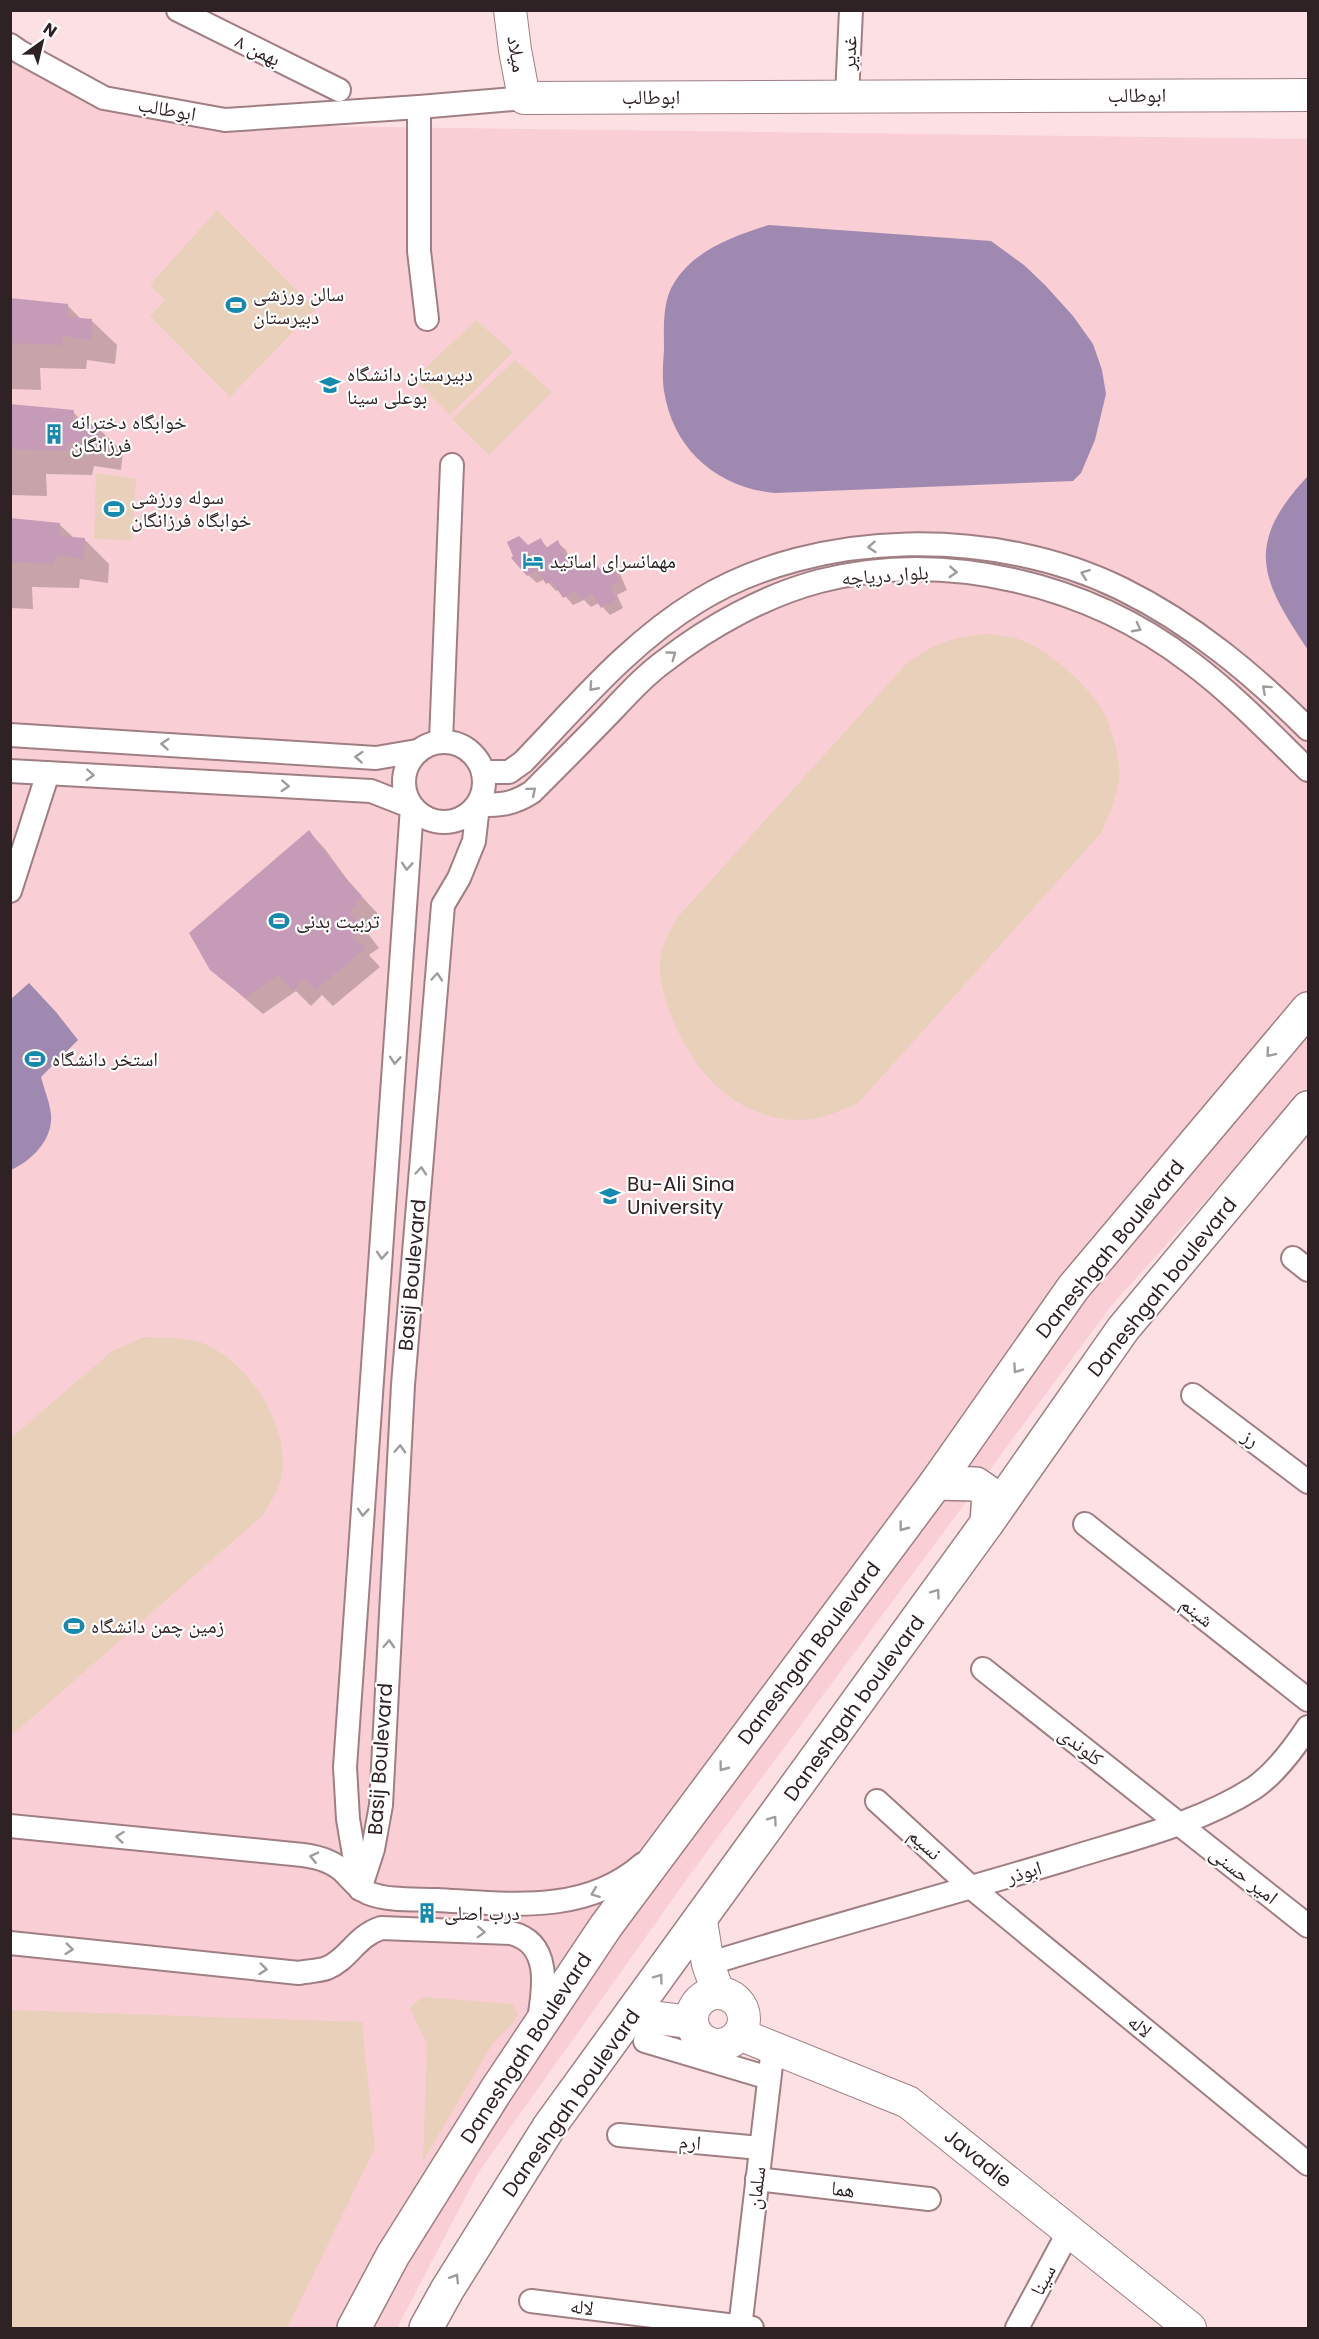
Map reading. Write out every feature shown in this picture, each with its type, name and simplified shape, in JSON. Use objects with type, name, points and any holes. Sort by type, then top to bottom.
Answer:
[{"type":"highway","name":"Daneshgah Boulevard","points":[[354,2328],[393,2255],[537,2029],[606,1926],[936,1483],[1073,1288],[1308,1009]]},
{"type":"highway","name":"Daneshgah boulevard","points":[[426,2328],[447,2290],[549,2127],[637,2030],[701,1921],[987,1523],[1123,1329],[1308,1108]]},
{"type":"highway","points":[[936,1483],[976,1484],[989,1493],[987,1523]]},
{"type":"street","name":"بهمن ۸","points":[[178,10],[339,90]]},
{"type":"street","name":"میلاد","points":[[510,10],[524,98]]},
{"type":"street","name":"غدیر","points":[[847,96],[851,10]]},
{"type":"street","name":"ابوطالب","points":[[10,45],[104,98],[225,120],[419,108],[524,98],[1308,95]]},
{"type":"street","points":[[419,108],[419,251],[427,319]]},
{"type":"street","points":[[441,741],[452,465]]},
{"type":"street","name":"بلوار دریاچه","points":[[483,771],[509,772],[522,762],[601,678],[623,658],[670,620],[718,590],[748,575],[806,558],[866,547],[914,544],[983,549],[1050,562],[1120,588],[1180,622],[1217,648],[1265,688],[1308,729]]},
{"type":"street","name":"بلوار دریاچه","points":[[478,805],[518,802],[532,792],[643,679],[687,644],[735,616],[780,595],[820,581],[876,572],[918,570],[1008,579],[1058,592],[1100,608],[1190,661],[1265,727],[1308,770]]},
{"type":"street","points":[[10,735],[376,758],[417,751]]},
{"type":"street","points":[[441,741],[455,743],[467,749],[477,759],[483,771],[483,794],[478,805],[458,820],[445,823],[421,816],[412,807],[403,784],[404,772],[409,760],[428,744],[441,741]]},
{"type":"street","points":[[10,771],[370,791],[412,807]]},
{"type":"street","points":[[10,891],[48,773]]},
{"type":"street","name":"Basij Boulevard","points":[[360,1889],[373,1849],[381,1805],[403,1385],[443,905],[459,878],[474,841],[478,805]]},
{"type":"street","name":"Basij Boulevard","points":[[360,1889],[348,1819],[345,1767],[412,807]]},
{"type":"street","name":"رز","points":[[1193,1395],[1308,1482]]},
{"type":"street","name":"شبنم","points":[[1085,1524],[1308,1700]]},
{"type":"street","name":"کلوندی","points":[[983,1669],[1180,1824]]},
{"type":"street","name":"ابوذر","points":[[713,1978],[972,1888],[1180,1824],[1256,1787],[1290,1754],[1308,1727]]},
{"type":"street","name":"نسیم","points":[[877,1801],[972,1888]]},
{"type":"street","name":"امیر حسنی","points":[[1180,1824],[1308,1926]]},
{"type":"street","points":[[10,1826],[313,1856],[334,1864],[360,1889],[381,1897],[539,1904],[568,1901],[590,1895],[626,1878],[674,1833]]},
{"type":"street","name":"لاله","points":[[972,1888],[1308,2164]]},
{"type":"street","points":[[701,1921],[713,1978],[707,1995],[698,2001],[693,2011],[691,2022],[696,2034],[705,2042],[718,2045],[730,2042],[739,2034],[744,2024],[743,2012],[738,2002],[713,1978]]},
{"type":"street","points":[[10,1943],[299,1972],[328,1967],[364,1935],[381,1928],[511,1933],[526,1938],[540,1958],[544,1985],[537,2029]]},
{"type":"street","points":[[637,2030],[658,2018],[691,2022]]},
{"type":"street","points":[[637,2030],[771,2063]]},
{"type":"street","name":"Javadie","points":[[739,2034],[771,2063],[908,2102],[1190,2328]]},
{"type":"street","name":"سلمان","points":[[744,2328],[760,2148],[771,2063]]},
{"type":"street","name":"ارم","points":[[619,2135],[760,2148]]},
{"type":"street","name":"هما","points":[[757,2179],[929,2199]]},
{"type":"street","name":"سینا","points":[[1017,2328],[1069,2231]]},
{"type":"street","name":"لاله","points":[[531,2301],[744,2328]]},
{"type":"shaded area","name":"Bu-Ali Sina University","points":[[10,51],[158,121],[226,125],[1308,139],[1308,1087],[1111,1306],[689,1876],[478,2173],[397,2328],[11,2328]]},
{"type":"shaded area","name":"سالن ورزشی دبیرستان","points":[[217,210],[315,309],[230,397],[150,316],[165,300],[150,285]]},
{"type":"shaded area","points":[[769,225],[991,241],[1024,265],[1073,316],[1093,344],[1102,370],[1106,394],[1095,440],[1081,473],[1073,481],[775,493],[754,490],[734,483],[701,462],[677,431],[664,391],[664,324],[667,298],[682,271],[704,253],[729,239]]},
{"type":"shaded area","points":[[476,320],[513,352],[450,415],[414,379]]},
{"type":"shaded area","points":[[515,360],[552,392],[489,455],[452,419]]},
{"type":"shaded area","name":"سوله ورزشی خوابگاه فرزانگان","points":[[96,473],[136,479],[132,540],[94,539]]},
{"type":"shaded area","points":[[1308,476],[1308,650],[1279,602],[1270,582],[1266,562],[1267,542],[1274,522],[1288,500]]},
{"type":"shaded area","points":[[991,634],[1018,639],[1040,649],[1062,665],[1102,709],[1114,740],[1119,762],[1119,781],[1114,801],[1101,833],[858,1103],[823,1117],[808,1120],[778,1118],[757,1112],[721,1090],[692,1057],[681,1038],[661,982],[660,960],[669,933],[677,918],[907,663],[947,641]]},
{"type":"shaded area","name":"استخر دانشگاه","points":[[29,983],[78,1040],[41,1077],[51,1115],[51,1124],[44,1141],[33,1155],[11,1170],[11,999]]},
{"type":"shaded area","name":"زمین چمن دانشگاه","points":[[144,1337],[179,1338],[199,1342],[217,1350],[249,1379],[273,1417],[280,1437],[283,1458],[280,1483],[263,1515],[11,1736],[11,1438],[112,1351]]},
{"type":"shaded area","points":[[422,1997],[512,2004],[518,2013],[513,2023],[493,2043],[423,2161],[427,2044],[410,2008]]},
{"type":"shaded area","points":[[11,2010],[362,2022],[375,2148],[287,2328],[11,2328]]},
{"type":"building","points":[[10,298],[68,304],[68,317],[92,319],[91,340],[63,336],[62,345],[10,343]]},
{"type":"building","name":"خوابگاه دخترانه فرزانگان","points":[[10,404],[74,410],[73,423],[98,425],[97,446],[69,442],[67,451],[10,449]]},
{"type":"building","points":[[10,518],[60,523],[60,536],[85,538],[83,559],[56,555],[54,564],[10,562]]},
{"type":"building","points":[[519,536],[528,545],[541,538],[546,548],[558,540],[567,563],[574,560],[582,568],[595,562],[601,571],[612,564],[619,582],[610,586],[616,600],[601,608],[592,594],[582,600],[575,592],[563,598],[552,581],[546,584],[537,570],[527,576],[511,558],[513,556],[507,542]]},
{"type":"building","name":"تربیت بدنی","points":[[309,830],[336,867],[362,896],[349,912],[363,930],[353,937],[365,949],[315,990],[304,979],[293,990],[278,975],[245,998],[210,970],[189,933]]},
{"type":"place","name":"سالن ورزشی دبیرستان","points":[[236,305]]},
{"type":"place","name":"دبیرستان دانشگاه بوعلی سینا","points":[[330,385]]},
{"type":"place","name":"خوابگاه دخترانه فرزانگان","points":[[54,434]]},
{"type":"place","name":"سوله ورزشی خوابگاه فرزانگان","points":[[114,509]]},
{"type":"place","name":"مهمانسرای اساتید","points":[[533,561]]},
{"type":"place","name":"تربیت بدنی","points":[[279,921]]},
{"type":"place","name":"استخر دانشگاه","points":[[35,1059]]},
{"type":"place","name":"Bu-Ali Sina University","points":[[610,1196]]},
{"type":"place","name":"زمین چمن دانشگاه","points":[[74,1626]]},
{"type":"place","name":"درب اصلی","points":[[427,1913]]}]
